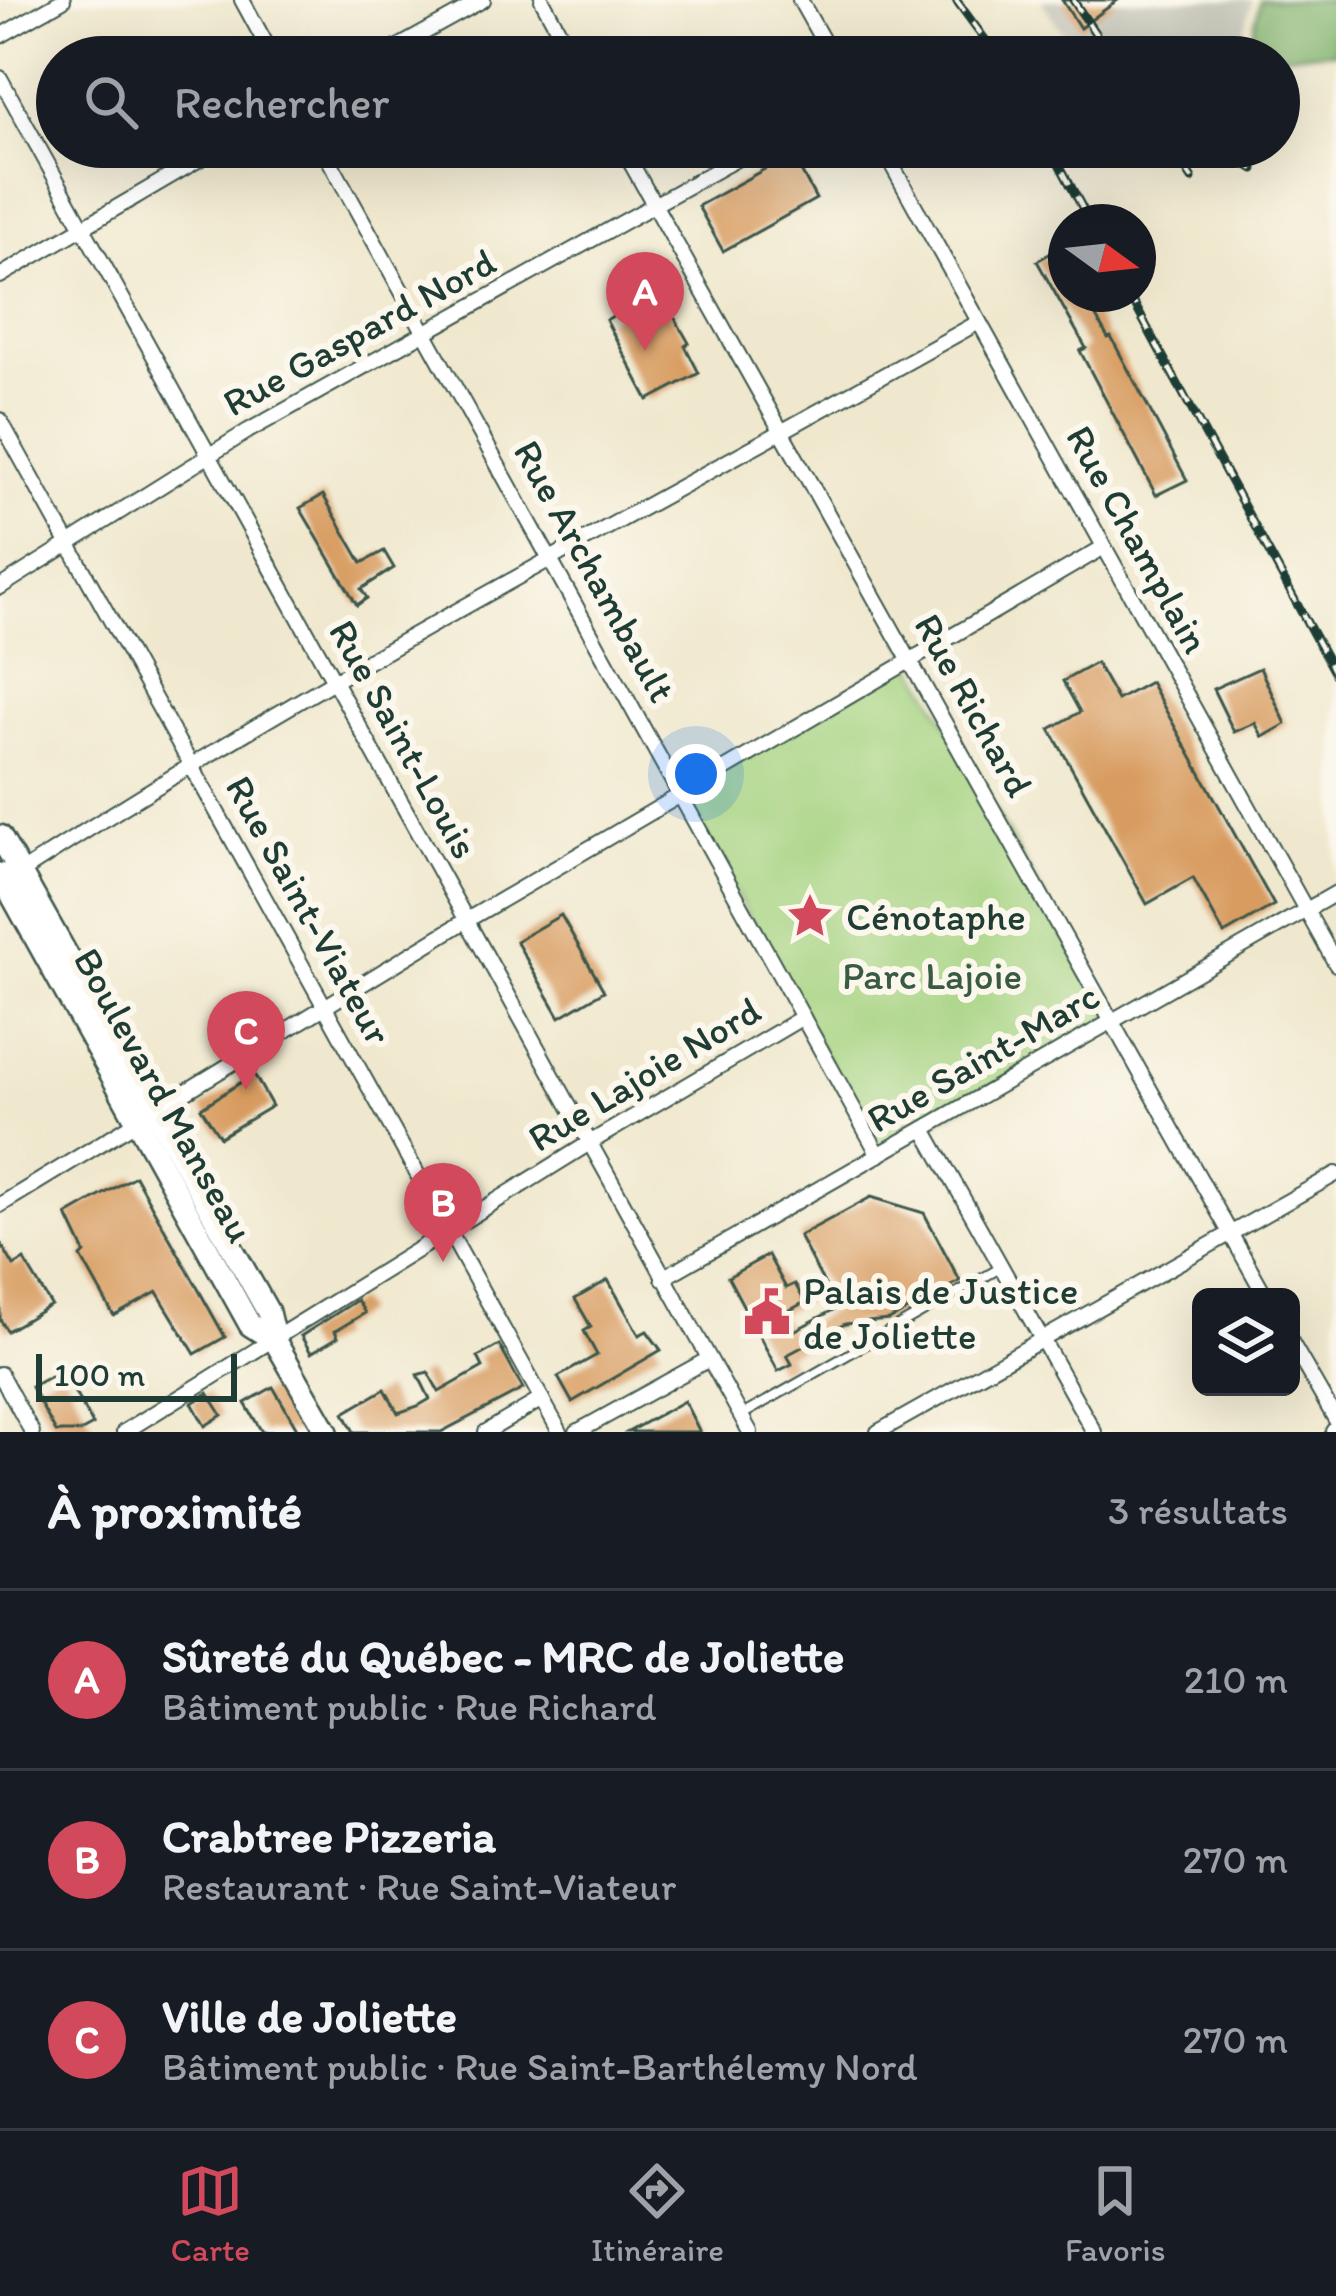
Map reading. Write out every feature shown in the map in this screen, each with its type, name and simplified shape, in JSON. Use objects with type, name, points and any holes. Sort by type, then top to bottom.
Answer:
[{"type":"main road","name":"Boulevard Manseau","points":[[0,836],[7,879],[268,1312],[275,1341],[327,1432]]},
{"type":"street","points":[[0,36],[63,0]]},
{"type":"street","points":[[242,0],[262,36]]},
{"type":"street","points":[[418,36],[483,0]]},
{"type":"street","points":[[542,0],[562,36]]},
{"type":"street","points":[[800,0],[820,36]]},
{"type":"street","name":"Rue Saint-Louis","points":[[0,78],[36,143]]},
{"type":"street","name":"Rue Saint-Louis","points":[[50,168],[750,1432]]},
{"type":"street","points":[[0,276],[183,168]]},
{"type":"street","name":"Rue Archambault","points":[[333,168],[878,1155]]},
{"type":"street","name":"Rue Richard","points":[[634,168],[1261,1288]]},
{"type":"street","name":"Rue Gaspard Nord","points":[[0,587],[210,454],[721,168]]},
{"type":"street","name":"Rue Champlain","points":[[894,168],[1336,964]]},
{"type":"street","points":[[7,879],[191,765],[549,557],[979,322]]},
{"type":"street","name":"Rue Saint-Viateur","points":[[0,420],[560,1432]]},
{"type":"street","points":[[0,1205],[467,920],[1104,547]]},
{"type":"street","name":"Rue Saint-Marc","points":[[663,1278],[1336,893]]},
{"type":"street","name":"Rue Lajoie Nord","points":[[124,1432],[803,1017]]},
{"type":"street","points":[[924,1129],[1094,1432]]},
{"type":"street","points":[[878,1432],[906,1425],[1042,1340],[1336,1174]]},
{"type":"street","points":[[1300,1358],[1336,1420]]},
{"type":"street","points":[[578,1432],[709,1359]]},
{"type":"street","points":[[0,1374],[32,1432]]},
{"type":"street","points":[[486,1432],[542,1400]]},
{"type":"lane","points":[[742,1415],[1001,1267]]},
{"type":"shaded area","points":[[1041,0],[1252,0],[1243,36],[1066,36]]},
{"type":"green space","points":[[1260,0],[1336,0],[1335,52],[1300,54],[1300,36],[1252,36]]},
{"type":"green space","name":"Parc Lajoie","points":[[911,660],[1113,1021],[879,1155],[681,793]]},
{"type":"building","points":[[1062,0],[1118,0],[1080,28]]},
{"type":"building","points":[[767,168],[799,168],[816,199],[723,251],[698,206]]},
{"type":"building","points":[[1048,255],[1048,281],[1037,261]]},
{"type":"building","points":[[659,290],[689,343],[685,346],[699,373],[648,400],[606,320]]},
{"type":"building","points":[[1066,312],[1093,312],[1187,480],[1156,495],[1080,351],[1086,348]]},
{"type":"building","points":[[323,495],[362,563],[384,551],[394,568],[361,589],[367,598],[357,605],[300,508]]},
{"type":"building","points":[[1096,663],[1117,700],[1150,682],[1274,905],[1224,934],[1193,878],[1147,904],[1050,729],[1080,712],[1063,681]]},
{"type":"building","points":[[1260,668],[1286,724],[1263,737],[1255,723],[1234,732],[1213,689]]},
{"type":"building","points":[[561,915],[604,991],[560,1017],[516,941]]},
{"type":"building","points":[[254,1074],[272,1106],[220,1137],[201,1108]]},
{"type":"building","points":[[135,1176],[225,1337],[195,1354],[157,1292],[114,1316],[81,1257],[85,1253],[67,1215]]},
{"type":"building","points":[[871,1197],[924,1213],[960,1281],[889,1320],[845,1324],[787,1355],[792,1364],[778,1371],[728,1277],[768,1255],[786,1288],[795,1284],[805,1302],[781,1315],[790,1333],[837,1308],[799,1236]]},
{"type":"building","points":[[0,1242],[14,1266],[24,1260],[51,1305],[7,1331],[0,1319]]},
{"type":"building","points":[[608,1280],[639,1335],[647,1331],[661,1350],[572,1402],[558,1377],[597,1355],[584,1331],[591,1327],[575,1299]]},
{"type":"building","points":[[357,1300],[365,1313],[311,1353],[301,1336]]},
{"type":"building","points":[[499,1345],[523,1389],[441,1432],[354,1432],[344,1413],[385,1389],[398,1413],[418,1406],[430,1399],[418,1375],[428,1372],[439,1392],[483,1367],[478,1357]]},
{"type":"building","points":[[62,1370],[93,1425],[80,1432],[56,1432],[31,1387]]},
{"type":"building","points":[[273,1387],[299,1432],[262,1432],[245,1403]]},
{"type":"building","points":[[208,1393],[222,1415],[205,1426],[192,1403]]},
{"type":"building","points":[[684,1401],[700,1432],[628,1432]]},
{"type":"railway","points":[[956,0],[983,36]]},
{"type":"railway","points":[[1073,0],[1097,36]]},
{"type":"railway","points":[[1061,168],[1080,204]]},
{"type":"railway","points":[[1185,168],[1192,179]]},
{"type":"railway","points":[[1139,312],[1336,676]]},
{"type":"place","name":"Sûreté du Québec - MRC de Joliette","points":[[645,351]]},
{"type":"place","name":"Cénotaphe","points":[[810,916]]},
{"type":"place","name":"Ville de Joliette","points":[[246,1090]]},
{"type":"place","name":"Crabtree Pizzeria","points":[[443,1262]]},
{"type":"place","name":"Palais de Justice de Joliette","points":[[767,1312]]}]
